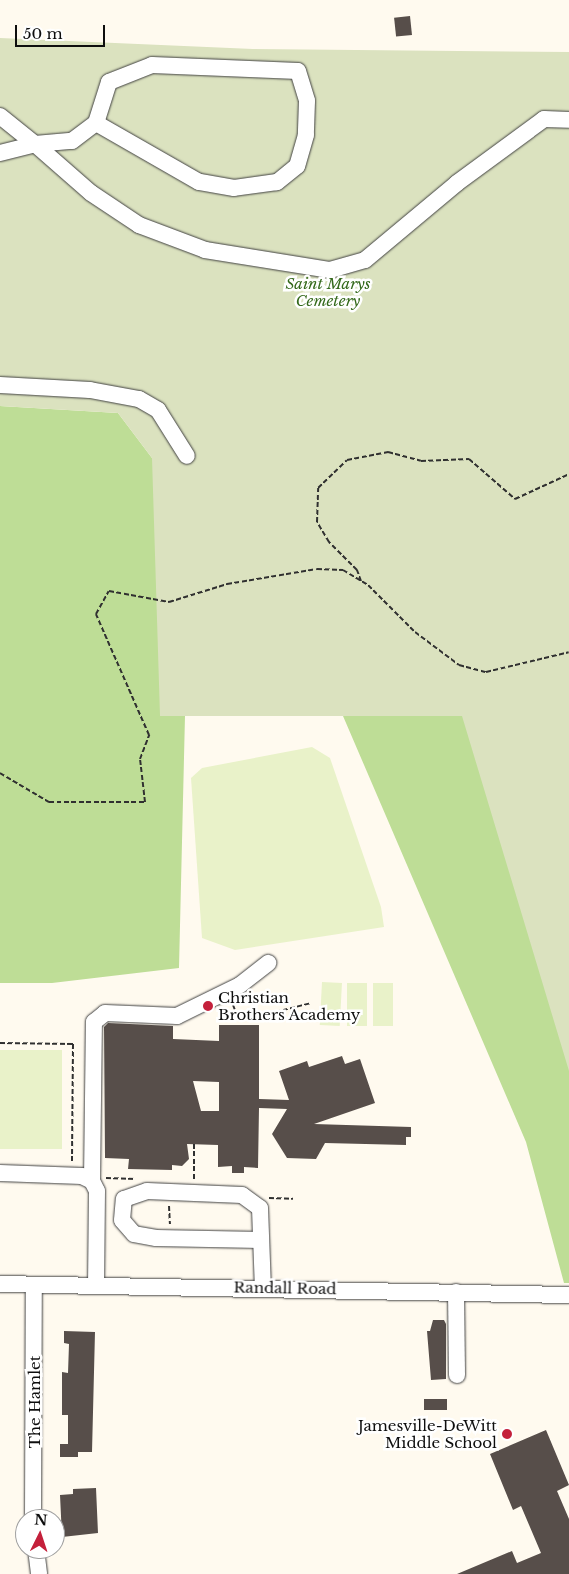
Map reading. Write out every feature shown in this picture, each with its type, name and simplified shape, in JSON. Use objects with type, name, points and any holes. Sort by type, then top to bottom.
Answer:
[{"type":"street","points":[[0,153],[35,144],[72,141],[96,123],[108,82],[152,65],[298,71],[307,102],[306,135],[297,166],[277,182],[234,188],[199,182],[96,123]]},
{"type":"street","points":[[0,116],[91,193],[138,225],[205,250],[330,270],[365,260],[456,183],[544,119],[569,120]]},
{"type":"street","points":[[0,385],[90,390],[139,399],[158,410],[187,456]]},
{"type":"street","points":[[96,1286],[97,1191],[92,1181],[94,1022],[105,1013],[177,1016],[227,991],[268,964]]},
{"type":"street","points":[[0,1173],[82,1176],[92,1181]]},
{"type":"street","points":[[261,1240],[170,1238],[134,1234],[122,1220],[124,1198],[147,1191],[242,1194],[260,1208],[263,1288]]},
{"type":"street","name":"Randall Road","points":[[0,1284],[569,1295]]},
{"type":"street","name":"The Hamlet","points":[[34,1285],[34,1509]]},
{"type":"street","points":[[456,1292],[457,1375]]},
{"type":"street","points":[[37,1559],[39,1574]]},
{"type":"path","points":[[361,581],[357,570],[329,542],[318,522],[318,488],[346,460],[388,452],[421,461],[468,459],[515,499],[569,474]]},
{"type":"path","points":[[0,773],[49,802],[145,802],[140,758],[149,735],[96,614],[109,591],[169,602],[227,584],[317,569],[343,570],[361,581],[415,632],[459,665],[486,672],[569,652]]},
{"type":"path","points":[[227,991],[239,1021],[311,1003]]},
{"type":"path","points":[[0,1043],[73,1044],[71,1176]]},
{"type":"path","points":[[194,1144],[194,1181]]},
{"type":"path","points":[[169,1192],[170,1238]]},
{"type":"green space","name":"Saint Marys Cemetery","points":[[0,38],[253,49],[569,52],[569,1071],[462,716],[160,716],[152,458],[118,413],[0,406]]},
{"type":"green space","points":[[569,52],[569,1283],[564,1283],[526,1142],[343,716],[185,716],[179,968],[52,983],[0,983],[0,406],[118,413],[152,458]]},
{"type":"green space","points":[[312,747],[330,758],[381,907],[384,927],[235,950],[202,938],[191,778],[202,768]]},
{"type":"green space","points":[[322,982],[342,983],[340,1026],[320,1025]]},
{"type":"green space","points":[[347,983],[367,983],[367,1026],[347,1026]]},
{"type":"green space","points":[[373,983],[393,983],[393,1026],[373,1026]]},
{"type":"green space","points":[[0,1050],[62,1050],[62,1149],[0,1149]]},
{"type":"building","points":[[410,16],[412,35],[396,37],[394,18]]},
{"type":"building","points":[[108,1023],[173,1026],[173,1039],[219,1041],[219,1025],[259,1025],[259,1099],[289,1100],[279,1071],[307,1061],[309,1067],[342,1056],[345,1064],[360,1059],[375,1103],[314,1124],[411,1127],[411,1137],[406,1137],[406,1145],[325,1143],[316,1159],[287,1158],[272,1134],[287,1109],[259,1108],[258,1168],[244,1167],[244,1173],[232,1173],[232,1166],[218,1167],[218,1145],[187,1144],[189,1159],[182,1166],[172,1165],[172,1170],[128,1169],[129,1159],[105,1158],[104,1027]],"holes":[[[193,1081],[219,1082],[219,1111],[201,1111]]]},
{"type":"building","points":[[433,1320],[444,1320],[446,1324],[446,1379],[431,1380],[427,1331],[430,1331]]},
{"type":"building","points":[[64,1331],[95,1332],[92,1452],[78,1452],[78,1457],[60,1457],[60,1444],[68,1444],[68,1415],[62,1415],[62,1372],[68,1373],[69,1344],[64,1343]]},
{"type":"building","points":[[424,1399],[447,1399],[447,1410],[424,1410]]},
{"type":"building","points":[[546,1430],[569,1485],[557,1491],[569,1519],[569,1574],[457,1574],[512,1551],[517,1563],[541,1553],[521,1506],[513,1510],[490,1454]]},
{"type":"building","points":[[96,1488],[98,1533],[65,1537],[65,1509],[61,1509],[60,1495],[73,1494],[73,1489]]},
{"type":"place","name":"Christian Brothers Academy","points":[[208,1006]]},
{"type":"place","name":"Jamesville-DeWitt Middle School","points":[[507,1434]]}]
